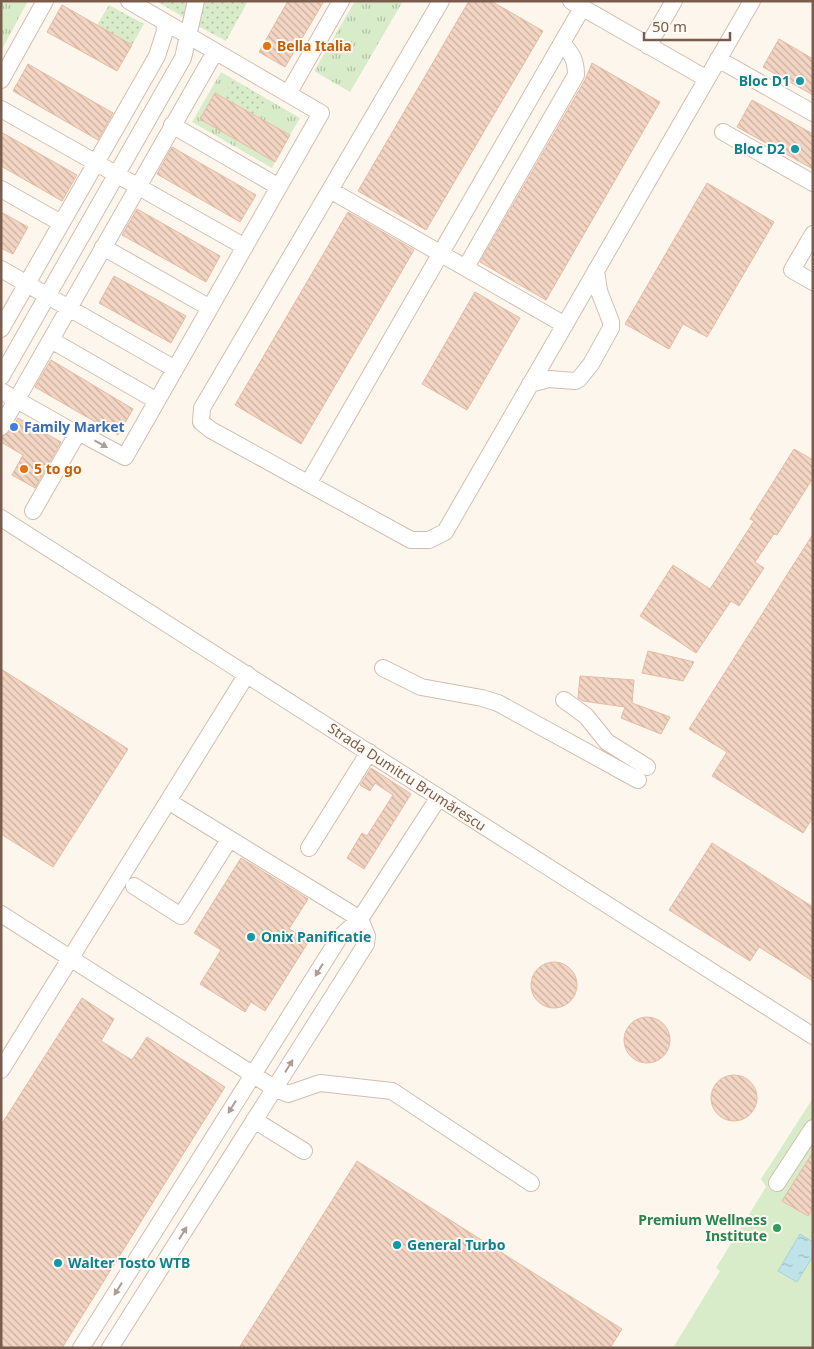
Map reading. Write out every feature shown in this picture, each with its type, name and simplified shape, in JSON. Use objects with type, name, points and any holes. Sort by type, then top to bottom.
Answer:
[{"type":"street","points":[[1,80],[45,1]]},
{"type":"street","points":[[1,392],[77,434],[82,434],[125,457],[321,114],[129,1]]},
{"type":"street","points":[[1,377],[183,58],[196,1]]},
{"type":"street","points":[[288,94],[341,1]]},
{"type":"street","points":[[441,1],[202,408],[201,422],[211,430],[309,482],[411,540],[429,540],[445,532],[752,1]]},
{"type":"street","points":[[648,46],[674,1]]},
{"type":"street","points":[[309,482],[562,43],[577,4],[707,79]]},
{"type":"street","points":[[4,319],[27,284],[157,56],[163,39],[164,22]]},
{"type":"street","points":[[466,267],[576,75],[576,63],[572,54],[562,43]]},
{"type":"street","points":[[1,426],[215,52]]},
{"type":"street","points":[[718,59],[813,114]]},
{"type":"street","points":[[1,108],[245,247]]},
{"type":"street","points":[[172,125],[279,187]]},
{"type":"street","points":[[723,132],[813,183]]},
{"type":"street","points":[[1,189],[61,224]]},
{"type":"street","points":[[330,190],[442,252],[565,325]]},
{"type":"street","points":[[813,234],[792,270],[813,282]]},
{"type":"street","points":[[103,247],[210,308]]},
{"type":"street","points":[[1,269],[175,369]]},
{"type":"street","points":[[530,384],[544,380],[575,381],[580,379],[608,334],[611,322],[599,290],[596,270]]},
{"type":"street","points":[[51,340],[157,401]]},
{"type":"street","points":[[33,511],[77,434]]},
{"type":"street","name":"Strada Dumitru Brumărescu","points":[[1,518],[813,1036]]},
{"type":"street","points":[[384,668],[422,687],[482,698],[498,703],[642,774],[607,742],[586,716],[564,700]]},
{"type":"street","points":[[3,1063],[71,958],[247,674]]},
{"type":"street","points":[[309,848],[369,752]]},
{"type":"street","points":[[81,1348],[339,938],[360,919],[439,797]]},
{"type":"street","points":[[110,1348],[366,944],[367,936],[360,919],[168,801]]},
{"type":"street","points":[[134,886],[181,916],[229,840]]},
{"type":"street","points":[[1,914],[274,1088],[288,1094],[320,1083],[392,1091],[531,1183]]},
{"type":"street","points":[[254,1120],[304,1151]]},
{"type":"street","points":[[777,1183],[813,1128]]},
{"type":"green space","points":[[1,1],[28,1],[1,51]]},
{"type":"green space","points":[[156,1],[190,1],[185,18]]},
{"type":"green space","points":[[204,1],[248,1],[226,41],[198,26]]},
{"type":"green space","points":[[355,1],[403,1],[350,92],[314,71]]},
{"type":"green space","points":[[109,5],[144,24],[132,45],[97,25]]},
{"type":"green space","points":[[221,72],[233,79],[223,97],[215,93],[200,119],[275,162],[272,168],[192,122]]},
{"type":"green space","points":[[233,79],[267,99],[257,116],[223,97]]},
{"type":"green space","points":[[267,99],[300,118],[290,135],[257,116]]},
{"type":"green space","name":"Premium Wellness Institute","points":[[813,1098],[813,1348],[673,1348],[720,1271],[716,1268],[766,1187],[761,1179]]},
{"type":"water","points":[[800,1234],[813,1242],[813,1256],[797,1282],[778,1271]]},
{"type":"building","points":[[288,1],[324,1],[285,67],[259,52]]},
{"type":"building","points":[[469,1],[491,1],[543,31],[426,230],[358,191]]},
{"type":"building","points":[[62,5],[132,45],[117,71],[47,32]]},
{"type":"building","name":"Bloc D1","points":[[779,39],[813,59],[813,95],[763,67]]},
{"type":"building","points":[[592,63],[660,102],[546,300],[480,262],[585,80]]},
{"type":"building","points":[[28,64],[113,113],[98,140],[13,91]]},
{"type":"building","points":[[215,93],[290,135],[275,162],[200,119]]},
{"type":"building","name":"Bloc D2","points":[[752,100],[813,134],[813,169],[737,127]]},
{"type":"building","points":[[1,132],[77,175],[62,201],[1,166]]},
{"type":"building","points":[[172,147],[256,195],[240,222],[157,174]]},
{"type":"building","points":[[707,183],[774,222],[707,337],[683,324],[669,349],[625,324]]},
{"type":"building","points":[[137,209],[220,256],[206,282],[122,235]]},
{"type":"building","points":[[1,212],[28,227],[13,254],[1,248]]},
{"type":"building","points":[[348,212],[414,250],[301,444],[235,405]]},
{"type":"building","points":[[114,276],[186,316],[171,343],[99,303]]},
{"type":"building","points":[[475,292],[520,318],[467,410],[422,384]]},
{"type":"building","points":[[51,360],[133,409],[118,435],[35,387]]},
{"type":"building","points":[[18,418],[61,442],[35,488],[12,475],[23,455],[1,442],[1,437],[9,432]]},
{"type":"building","points":[[794,449],[813,460],[813,478],[777,535],[774,534],[755,562],[764,568],[739,606],[731,601],[696,653],[640,616],[673,565],[710,589],[754,521],[750,519]]},
{"type":"building","points":[[813,534],[813,817],[803,833],[712,776],[727,752],[689,729]]},
{"type":"building","points":[[648,651],[694,662],[683,681],[642,673]]},
{"type":"building","points":[[1,669],[128,749],[53,867],[1,834]]},
{"type":"building","points":[[580,676],[634,680],[632,703],[670,717],[661,734],[621,718],[625,707],[583,701],[578,698]]},
{"type":"building","points":[[371,768],[411,794],[364,869],[347,858],[362,833],[367,836],[393,795],[375,783],[370,791],[360,785]]},
{"type":"building","points":[[712,843],[813,907],[813,981],[759,947],[750,961],[669,910]]},
{"type":"building","name":"Onix Panificatie","points":[[241,858],[308,899],[289,929],[309,941],[265,1011],[251,1002],[245,1012],[200,984],[221,950],[194,933]]},
{"type":"building","points":[[549,962],[559,962],[573,972],[577,985],[573,998],[567,1004],[559,1008],[549,1008],[535,998],[531,990],[531,980],[541,966]]},
{"type":"building","name":"Walter Tosto WTB","points":[[82,998],[114,1019],[101,1041],[132,1060],[147,1037],[225,1087],[62,1348],[1,1348],[1,1125]]},
{"type":"building","points":[[643,1017],[651,1017],[660,1021],[666,1027],[670,1040],[666,1053],[660,1059],[651,1063],[643,1063],[634,1059],[628,1053],[624,1044],[624,1036],[628,1027],[634,1021]]},
{"type":"building","points":[[729,1075],[739,1075],[753,1085],[757,1098],[753,1111],[747,1117],[739,1121],[729,1121],[715,1111],[711,1103],[711,1093],[721,1079]]},
{"type":"building","points":[[813,1152],[813,1208],[808,1216],[782,1201]]},
{"type":"building","name":"General Turbo","points":[[357,1161],[622,1329],[610,1348],[239,1348]]},
{"type":"place","name":"Bella Italia","points":[[267,46]]},
{"type":"place","name":"Bloc D1","points":[[800,81]]},
{"type":"place","name":"Bloc D2","points":[[795,149]]},
{"type":"place","name":"Family Market","points":[[14,427]]},
{"type":"place","name":"5 to go","points":[[24,469]]},
{"type":"place","name":"Onix Panificatie","points":[[251,937]]},
{"type":"place","name":"Premium Wellness Institute","points":[[777,1228]]},
{"type":"place","name":"General Turbo","points":[[397,1245]]},
{"type":"place","name":"Walter Tosto WTB","points":[[58,1263]]}]
